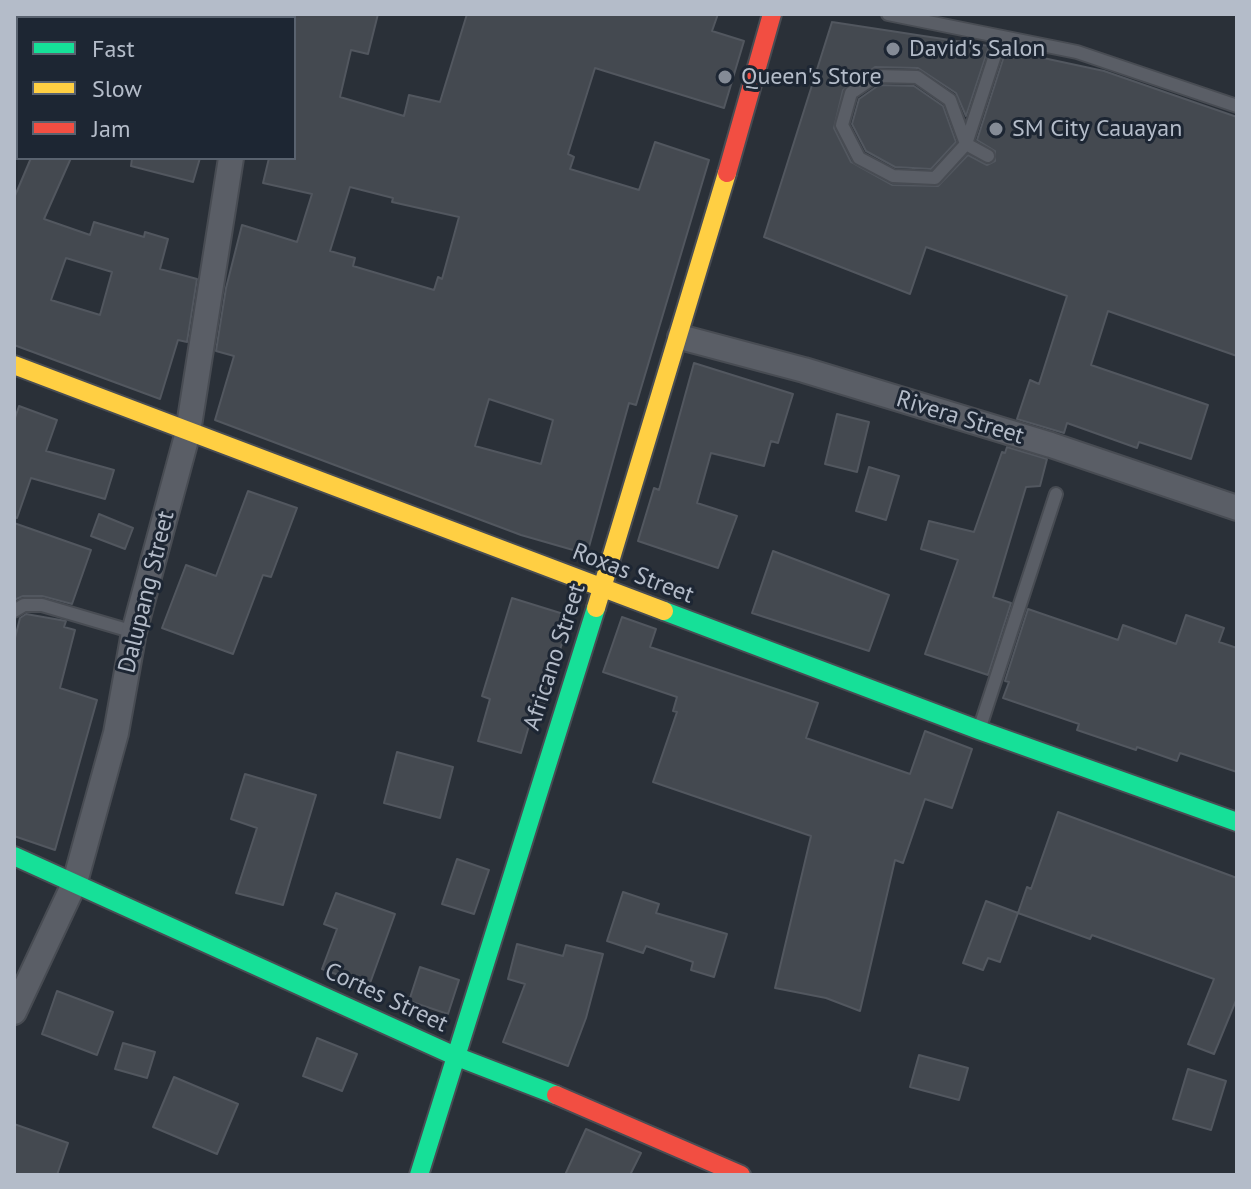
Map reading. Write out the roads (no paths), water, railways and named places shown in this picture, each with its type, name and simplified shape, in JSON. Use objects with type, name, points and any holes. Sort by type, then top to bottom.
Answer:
[{"type":"street","name":"Africano Street","points":[[419,1175],[680,337],[772,14]]},
{"type":"street","name":"Dalupang Street","points":[[14,1012],[75,882],[116,733],[134,632],[188,432],[231,160]]},
{"type":"street","name":"Rivera Street","points":[[680,337],[804,370],[1051,445],[1237,508]]},
{"type":"street","name":"Roxas Street","points":[[14,365],[979,730],[1237,822]]},
{"type":"street","name":"Cortes Street","points":[[14,856],[455,1056],[583,1106],[741,1175]]},
{"type":"lane","points":[[888,14],[1077,52],[1237,106]]},
{"type":"lane","points":[[988,156],[966,144],[950,100],[917,77],[876,76],[851,93],[842,125],[859,158],[893,176],[935,178],[966,144],[1001,37]]},
{"type":"lane","points":[[979,730],[1056,494]]},
{"type":"lane","points":[[14,611],[24,605],[42,605],[134,632]]},
{"type":"place","name":"David's Salon","points":[[893,49]]},
{"type":"place","name":"Queen's Store","points":[[725,77]]},
{"type":"place","name":"SM City Cauayan","points":[[996,129]]}]
